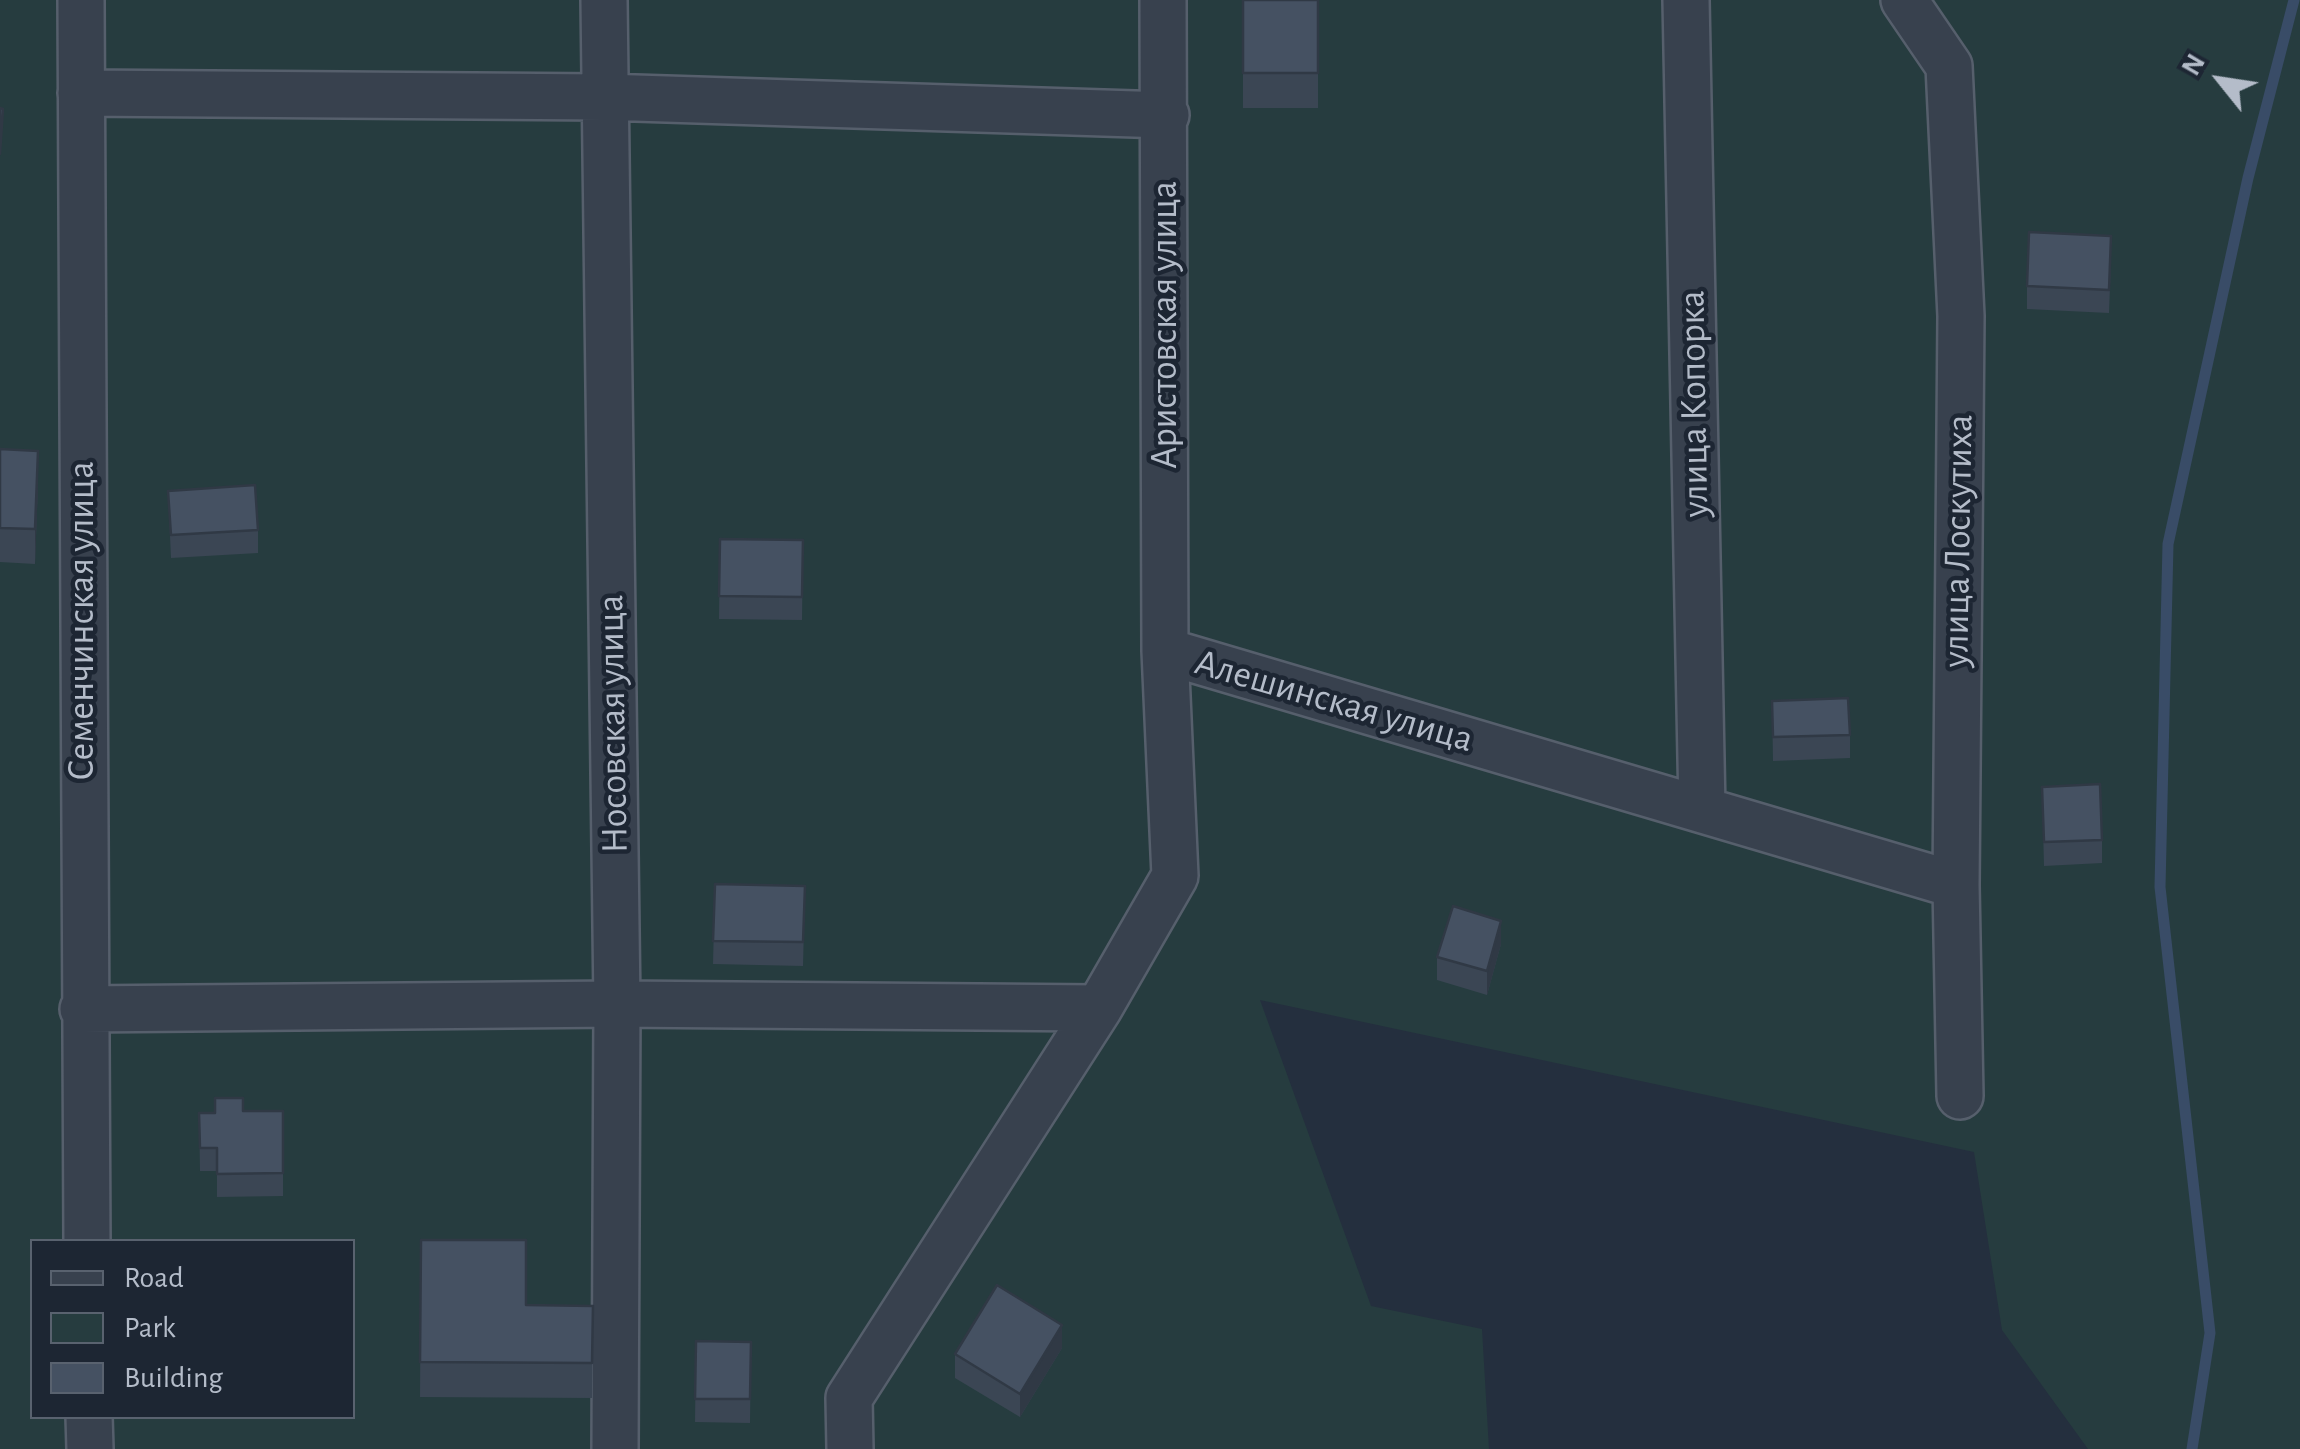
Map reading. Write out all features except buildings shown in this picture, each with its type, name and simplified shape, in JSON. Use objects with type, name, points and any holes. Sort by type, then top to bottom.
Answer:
[{"type":"street","name":"Семенчинская улица","points":[[81,0],[87,1239]]},
{"type":"street","name":"Носовская улица","points":[[604,0],[617,1004],[615,1449]]},
{"type":"street","name":"Аристовская улица","points":[[1163,0],[1164,651]]},
{"type":"street","name":"улица Копорка","points":[[1686,0],[1702,808]]},
{"type":"street","name":"улица Лоскутиха","points":[[1904,0],[1949,66],[1961,316],[1956,884],[1960,1096]]},
{"type":"street","points":[[81,92],[604,97],[1166,114]]},
{"type":"street","name":"Алешинская улица","points":[[850,1449],[848,1398],[1098,1008],[1175,876],[1164,651],[1956,884]]},
{"type":"street","points":[[83,1009],[617,1004],[1098,1008]]},
{"type":"street","points":[[90,1419],[90,1449]]},
{"type":"green space","points":[[0,0],[2300,0],[2300,1449],[2088,1449],[2002,1330],[1974,1152],[1260,1000],[1371,1306],[1482,1329],[1489,1449],[0,1449]]},
{"type":"waterway","points":[[2192,1449],[2210,1333],[2160,887],[2168,544],[2248,178],[2294,0]]}]
